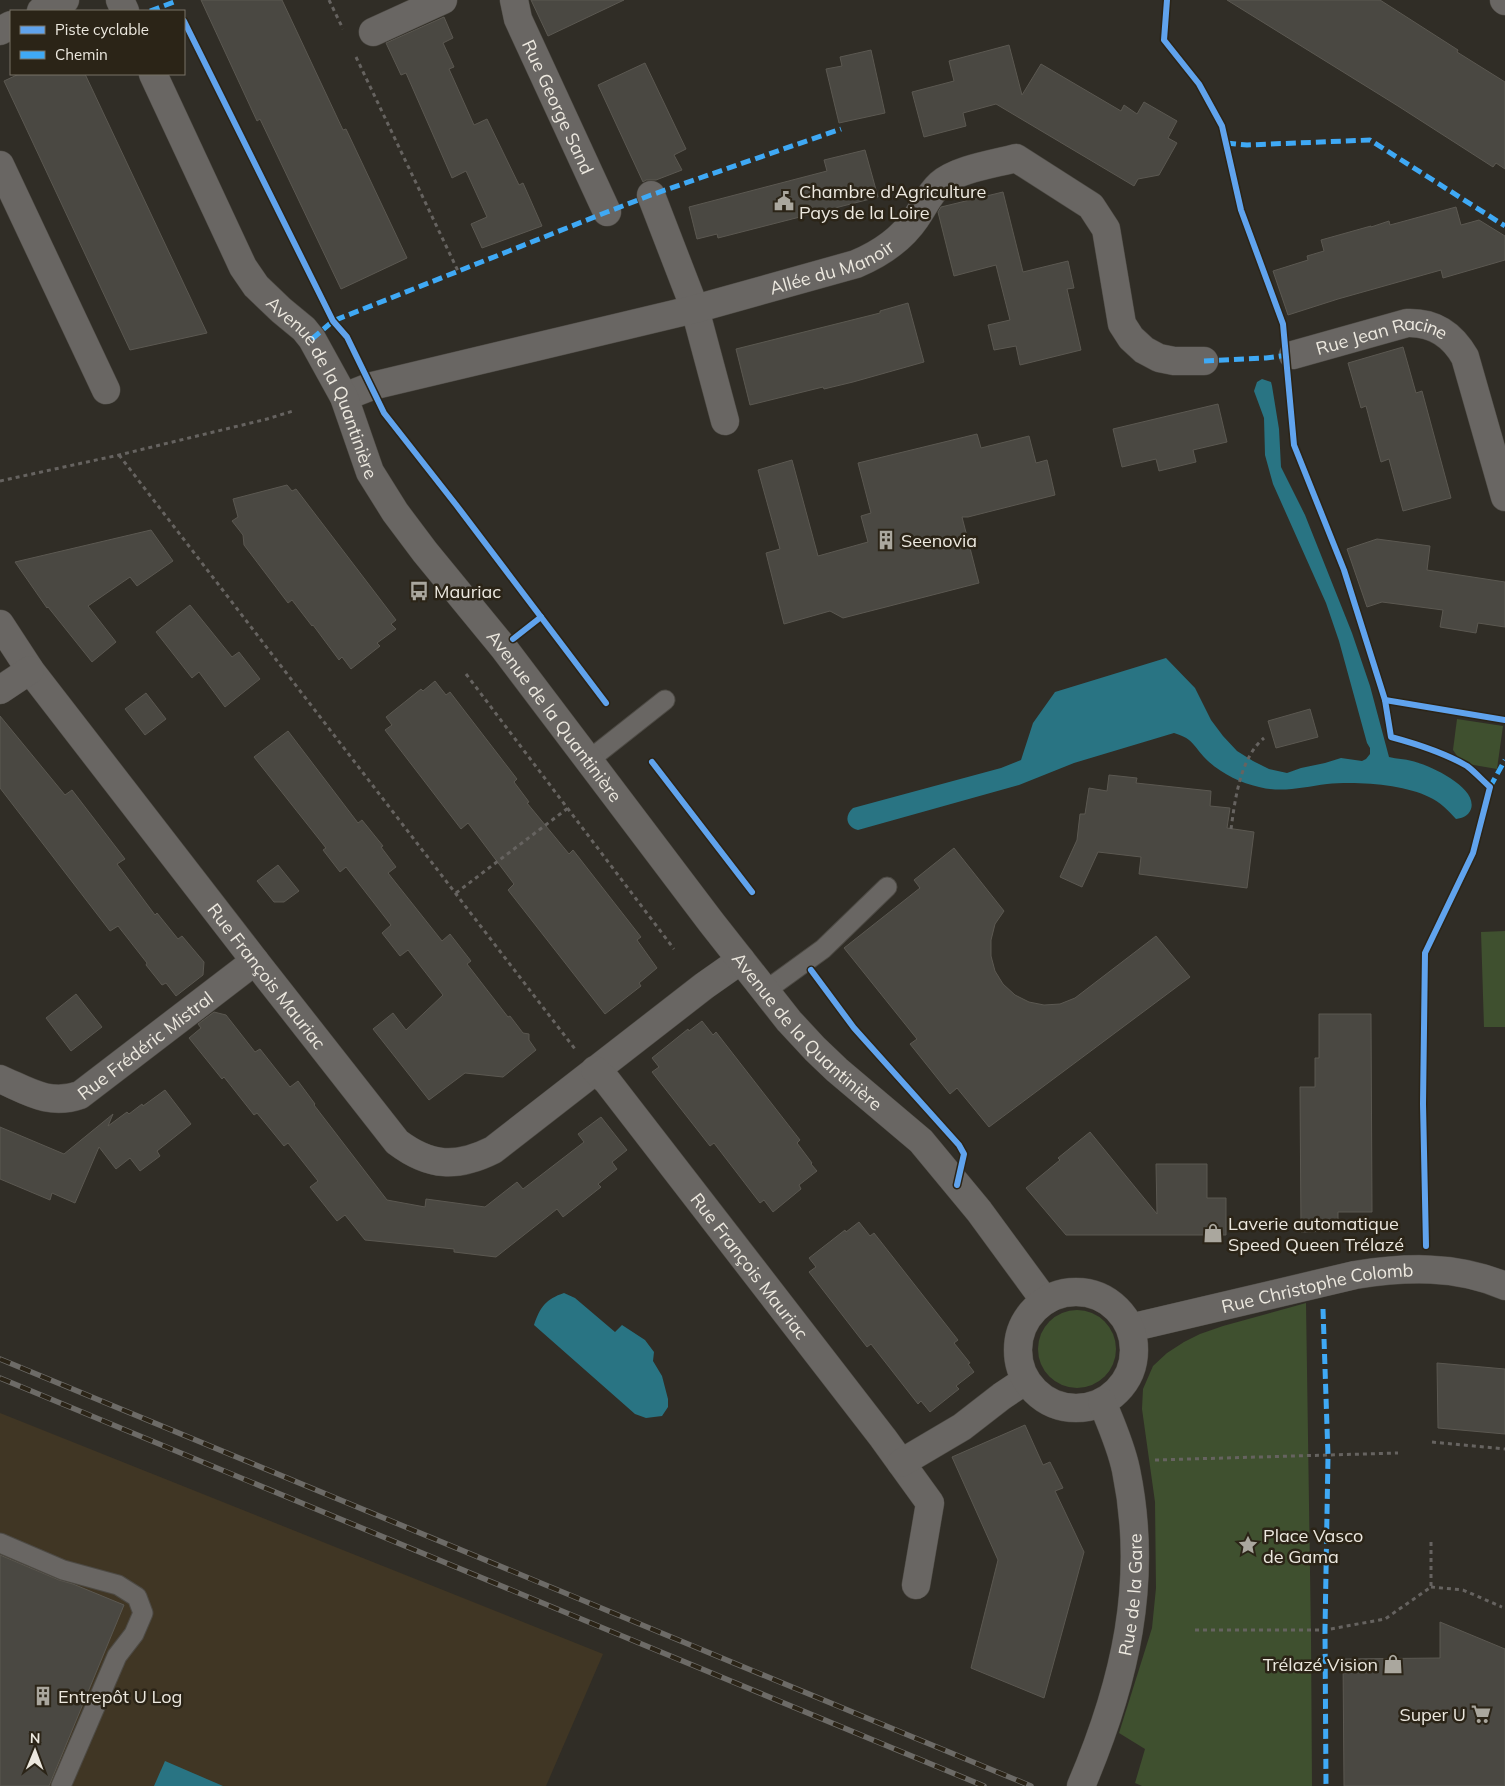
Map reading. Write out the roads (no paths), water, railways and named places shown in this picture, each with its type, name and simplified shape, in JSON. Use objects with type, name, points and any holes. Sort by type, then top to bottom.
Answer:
[{"type":"street","points":[[43,10],[65,0]]},
{"type":"street","points":[[373,32],[443,0]]},
{"type":"street","name":"Rue George Sand","points":[[514,0],[518,19],[607,212]]},
{"type":"street","name":"Avenue de la Quantinière","points":[[154,75],[243,267],[256,286],[304,329],[324,359],[344,397],[370,472],[383,494],[425,552],[503,647],[764,991],[789,1021],[836,1070],[921,1142],[979,1211],[1045,1301]]},
{"type":"street","name":"Allée du Manoir","points":[[695,309],[856,264],[872,257],[902,235],[916,218],[927,199],[941,183],[958,174],[1016,158],[1091,206],[1106,229],[1122,324],[1131,338],[1144,350],[1158,358],[1174,361],[1204,361]]},
{"type":"street","points":[[0,165],[106,390]]},
{"type":"street","points":[[650,195],[695,309],[725,421]]},
{"type":"street","points":[[344,397],[372,386],[695,309]]},
{"type":"street","name":"Rue Jean Racine","points":[[1293,355],[1407,323],[1418,322],[1439,329],[1458,346],[1465,357],[1505,497]]},
{"type":"street","name":"Rue François Mauriac","points":[[0,624],[30,670],[255,961],[397,1142],[411,1152],[427,1159],[444,1163],[461,1162],[493,1150],[586,1061],[704,986],[741,960]]},
{"type":"street","points":[[0,690],[30,670]]},
{"type":"street","name":"Rue Frédéric Mistral","points":[[0,1079],[44,1098],[70,1099],[80,1095],[255,961]]},
{"type":"street","name":"Rue François Mauriac","points":[[586,1061],[607,1081],[930,1503],[916,1585]]},
{"type":"street","name":"Rue Christophe Colomb","points":[[1130,1328],[1345,1278],[1379,1272],[1428,1268],[1478,1276],[1505,1286]]},
{"type":"street","points":[[1074,1292],[1094,1295],[1112,1304],[1130,1328],[1134,1354],[1130,1371],[1122,1386],[1110,1398],[1102,1402],[1077,1408],[1060,1406],[1037,1394],[1022,1373],[1018,1357],[1020,1333],[1032,1312],[1054,1296],[1074,1292]]},
{"type":"street","points":[[901,1463],[962,1427],[1026,1380]]},
{"type":"street","name":"Rue de la Gare","points":[[1081,1786],[1095,1754],[1120,1677],[1134,1600],[1136,1568],[1134,1520],[1126,1469],[1119,1445],[1102,1402]]},
{"type":"lane","points":[[589,760],[665,700]]},
{"type":"lane","points":[[764,991],[823,948],[887,887]]},
{"type":"lane","points":[[0,1544],[63,1570],[118,1585],[137,1597],[143,1613],[134,1634],[117,1656],[62,1786]]},
{"type":"water","points":[[1262,379],[1271,382],[1272,386],[1279,429],[1281,467],[1305,515],[1352,633],[1370,686],[1389,757],[1420,763],[1440,772],[1460,785],[1471,801],[1471,809],[1468,813],[1456,819],[1444,806],[1429,797],[1406,789],[1379,784],[1338,783],[1285,789],[1268,789],[1252,785],[1219,770],[1190,741],[1174,733],[1074,763],[1019,785],[858,830],[854,829],[849,824],[847,818],[853,808],[1001,768],[1021,760],[1033,723],[1055,692],[1166,658],[1195,688],[1211,720],[1223,736],[1237,751],[1253,761],[1269,769],[1287,773],[1341,758],[1362,761],[1366,759],[1370,754],[1370,748],[1339,641],[1326,603],[1273,484],[1265,455],[1264,418],[1254,391],[1257,382]]},
{"type":"water","points":[[564,1293],[575,1298],[615,1332],[622,1325],[645,1340],[654,1352],[653,1361],[662,1376],[668,1399],[668,1407],[662,1416],[646,1418],[635,1414],[534,1325],[544,1304]]},
{"type":"water","points":[[165,1761],[223,1786],[154,1786]]},
{"type":"railway","points":[[0,1359],[1031,1786]]},
{"type":"railway","points":[[0,1378],[984,1786]]},
{"type":"place","name":"Chambre d'Agriculture Pays de la Loire","points":[[784,201]]},
{"type":"place","name":"Seenovia","points":[[886,540]]},
{"type":"place","name":"Mauriac","points":[[419,591]]},
{"type":"place","name":"Laverie automatique Speed Queen Trélazé","points":[[1213,1233]]},
{"type":"place","name":"Place Vasco de Gama","points":[[1248,1545]]},
{"type":"place","name":"Trélazé Vision","points":[[1393,1664]]},
{"type":"place","name":"Entrepôt U Log","points":[[43,1696]]},
{"type":"place","name":"Super U","points":[[1481,1714]]}]
